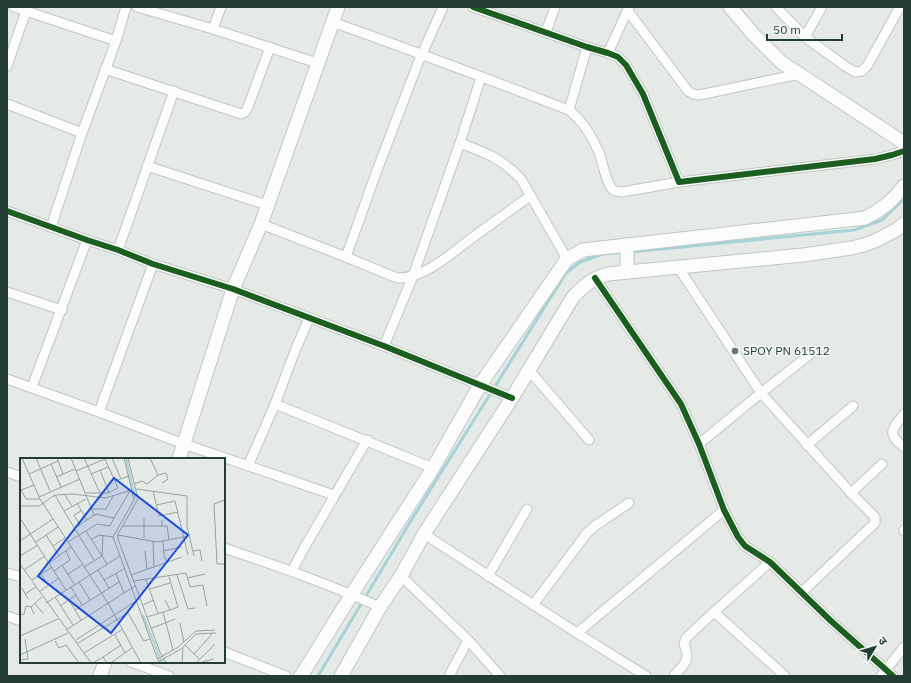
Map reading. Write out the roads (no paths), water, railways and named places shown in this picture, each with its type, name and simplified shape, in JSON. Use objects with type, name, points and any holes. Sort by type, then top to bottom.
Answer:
[{"type":"main road","points":[[179,458],[233,289],[261,224],[338,7]]},
{"type":"main road","points":[[730,7],[754,35],[781,62],[904,143]]},
{"type":"main road","points":[[301,676],[567,259],[583,250],[627,247],[864,218],[877,212],[892,201],[904,186]]},
{"type":"main road","points":[[341,676],[376,606],[401,576],[424,534],[508,397],[529,370],[573,297],[584,286],[596,278],[627,268],[678,268],[803,255],[864,246],[896,230],[904,224]]},
{"type":"main road","points":[[627,247],[627,268]]},
{"type":"main road","points":[[100,676],[106,663]]},
{"type":"street","points":[[14,7],[116,41]]},
{"type":"street","points":[[51,226],[82,133],[116,41],[126,7]]},
{"type":"street","points":[[137,7],[213,29],[317,63]]},
{"type":"street","points":[[213,29],[221,7]]},
{"type":"street","points":[[346,257],[376,173],[422,54],[443,7]]},
{"type":"street","points":[[473,7],[487,10],[618,57],[631,72],[643,94],[679,182]]},
{"type":"street","points":[[546,32],[555,7]]},
{"type":"street","points":[[776,7],[805,37],[855,72],[858,72],[867,66],[900,14]]},
{"type":"street","points":[[805,37],[822,7]]},
{"type":"street","points":[[608,53],[628,9],[688,91],[693,94],[699,95],[800,74]]},
{"type":"street","points":[[7,66],[26,11]]},
{"type":"street","points":[[332,22],[422,54],[569,110],[578,118],[588,133],[599,154],[609,184],[613,190],[622,192],[679,182],[875,159],[904,151]]},
{"type":"street","points":[[569,110],[587,47]]},
{"type":"street","points":[[105,69],[241,114],[248,107],[270,48]]},
{"type":"street","points":[[384,346],[413,276],[460,143],[481,77]]},
{"type":"street","points":[[118,250],[174,91]]},
{"type":"street","points":[[7,104],[82,133]]},
{"type":"street","points":[[460,143],[495,157],[506,164],[521,179],[567,259]]},
{"type":"street","points":[[147,166],[267,205]]},
{"type":"street","points":[[261,224],[397,278],[405,278],[413,276],[437,264],[530,196]]},
{"type":"street","points":[[7,211],[118,250],[153,264],[233,289],[384,346],[508,397]]},
{"type":"street","points":[[32,387],[87,240]]},
{"type":"street","points":[[99,412],[153,264]]},
{"type":"street","points":[[678,268],[761,393],[875,518],[875,523],[801,592]]},
{"type":"street","points":[[596,278],[680,404],[698,444],[724,510],[738,537],[745,546],[770,562],[887,674],[904,647]]},
{"type":"street","points":[[7,292],[62,310]]},
{"type":"street","points":[[248,466],[275,404],[309,318]]},
{"type":"street","points":[[698,444],[814,352]]},
{"type":"street","points":[[529,370],[589,440]]},
{"type":"street","points":[[7,379],[225,458]]},
{"type":"street","points":[[275,404],[433,468]]},
{"type":"street","points":[[807,445],[853,406]]},
{"type":"street","points":[[904,414],[894,427],[892,436],[904,447]]},
{"type":"street","points":[[292,572],[334,495],[367,440]]},
{"type":"street","points":[[225,458],[334,495]]},
{"type":"street","points":[[851,493],[882,464]]},
{"type":"street","points":[[7,472],[20,477]]},
{"type":"street","points":[[533,605],[587,533],[629,503]]},
{"type":"street","points":[[488,576],[527,509]]},
{"type":"street","points":[[577,633],[724,510]]},
{"type":"street","points":[[424,534],[646,676]]},
{"type":"street","points":[[225,548],[354,595],[376,606]]},
{"type":"street","points":[[674,676],[685,663],[687,657],[684,642],[688,636],[770,562]]},
{"type":"street","points":[[7,573],[20,577]]},
{"type":"street","points":[[401,576],[468,640],[500,676]]},
{"type":"street","points":[[714,612],[785,676]]},
{"type":"street","points":[[7,616],[20,621]]},
{"type":"street","points":[[449,676],[468,640]]},
{"type":"street","points":[[225,652],[286,676]]},
{"type":"street","points":[[134,663],[169,676]]},
{"type":"waterway","points":[[631,252],[854,230],[882,220],[904,199]]},
{"type":"waterway","points":[[318,676],[412,519],[566,273],[580,262],[603,254],[624,252]]},
{"type":"place","name":"SPOY PN 61512","points":[[735,351]]}]
